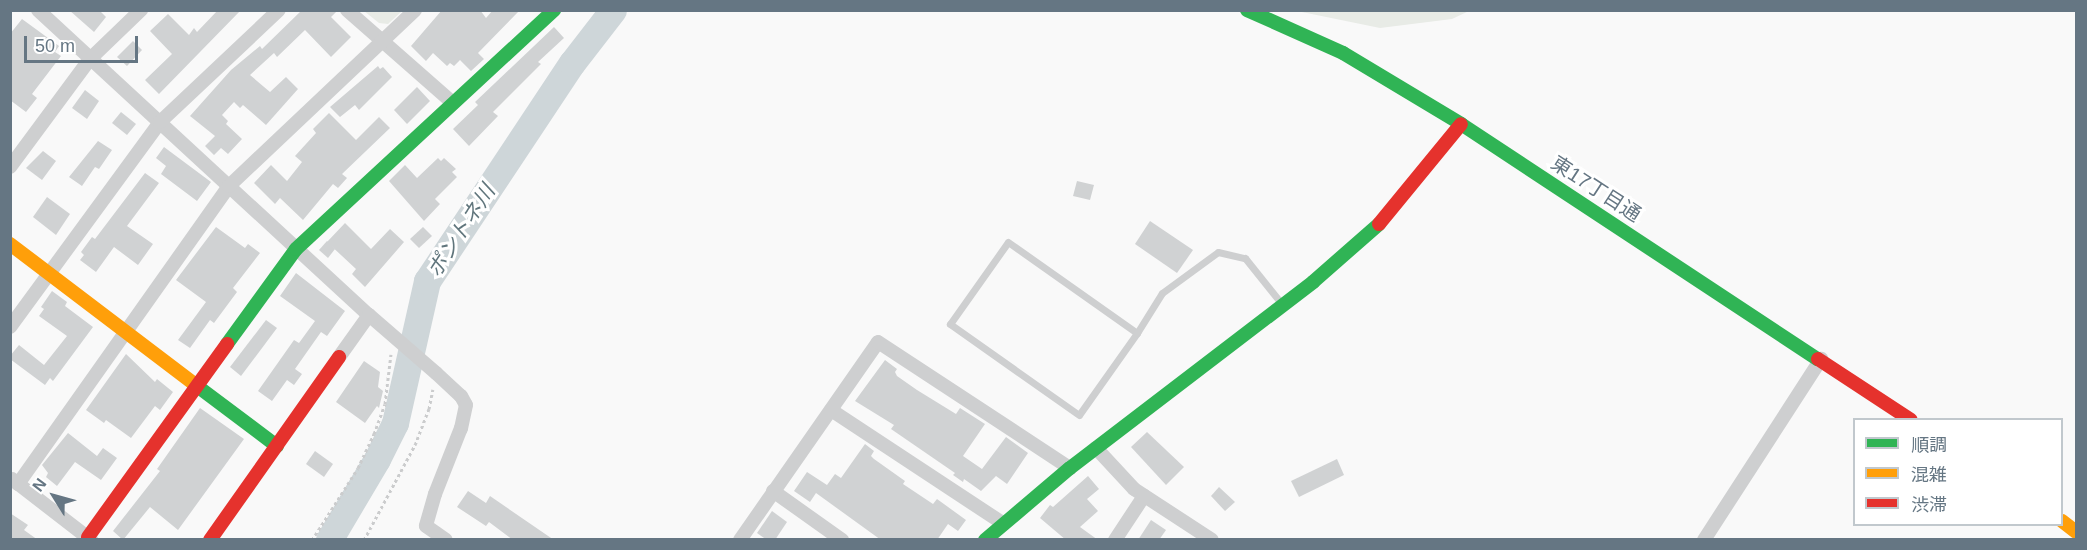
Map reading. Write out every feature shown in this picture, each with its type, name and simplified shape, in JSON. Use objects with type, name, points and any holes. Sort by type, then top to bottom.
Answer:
[{"type":"street","points":[[38,10],[296,249],[461,396],[466,405],[461,428],[435,494],[426,526],[446,540]]},
{"type":"street","points":[[10,167],[90,58],[141,10]]},
{"type":"street","points":[[10,327],[160,122],[279,10]]},
{"type":"street","points":[[346,10],[453,103]]},
{"type":"street","points":[[415,10],[229,186],[125,332],[14,481],[90,538],[296,249],[554,10]]},
{"type":"street","name":"東17丁目通","points":[[1247,10],[1343,53],[1461,124],[1908,418]]},
{"type":"street","points":[[985,540],[1070,468],[1283,306],[1390,214],[1461,124]]},
{"type":"street","points":[[10,244],[277,446]]},
{"type":"street","points":[[210,540],[369,315]]},
{"type":"street","points":[[740,540],[878,342],[1070,468]]},
{"type":"street","points":[[1704,540],[1821,359]]},
{"type":"street","points":[[831,410],[1004,524]]},
{"type":"street","points":[[1096,448],[1118,475],[1144,496],[1212,540]]},
{"type":"street","points":[[773,491],[842,540]]},
{"type":"street","points":[[1115,540],[1144,496]]},
{"type":"street","points":[[2063,522],[2076,532]]},
{"type":"lane","points":[[1137,333],[1008,242],[950,324],[1079,415],[1137,333],[1162,293],[1218,252],[1245,258],[1283,306]]},
{"type":"path","points":[[312,540],[358,468],[374,434],[385,404],[397,338]]},
{"type":"path","points":[[364,540],[415,445],[429,409],[433,370]]},
{"type":"shaded area","points":[[1469,10],[1452,19],[1380,28],[1297,11]]},
{"type":"shaded area","points":[[364,11],[402,11],[388,24],[379,23]]},
{"type":"building","points":[[69,10],[99,10],[106,17],[94,32]]},
{"type":"building","points":[[218,10],[241,10],[159,94],[145,80],[172,54],[150,31],[168,14],[189,35],[194,28],[197,32]]},
{"type":"building","points":[[302,10],[338,10],[331,17],[351,37],[331,57],[305,30],[277,57],[274,53],[250,75],[270,92],[286,77],[298,89],[266,125],[243,105],[240,108],[234,102],[222,115],[228,121],[226,124],[242,139],[228,154],[221,148],[214,155],[205,146],[215,136],[190,116],[231,70],[260,46],[262,49]]},
{"type":"building","points":[[442,10],[480,10],[486,18],[493,10],[520,10],[478,53],[484,59],[471,71],[460,60],[454,66],[450,63],[447,66],[433,53],[426,61],[411,46]]},
{"type":"building","points":[[22,19],[59,46],[55,52],[61,56],[32,94],[37,98],[26,112],[10,100],[10,34]]},
{"type":"building","points":[[554,27],[564,38],[538,62],[541,64],[493,112],[498,116],[469,146],[453,129],[478,105],[475,102]]},
{"type":"building","points":[[133,41],[142,50],[127,66],[117,57]]},
{"type":"building","points":[[378,66],[380,69],[383,67],[392,77],[359,110],[355,105],[340,117],[330,107]]},
{"type":"building","points":[[417,87],[430,101],[407,124],[394,110]]},
{"type":"building","points":[[85,90],[99,101],[87,119],[72,108]]},
{"type":"building","points":[[121,112],[136,124],[127,135],[112,123]]},
{"type":"building","points":[[329,113],[356,140],[379,117],[390,128],[342,174],[347,178],[338,188],[333,184],[303,220],[280,198],[275,204],[254,183],[271,165],[287,181],[302,162],[295,156],[316,133],[313,129]]},
{"type":"building","points":[[98,141],[112,150],[99,169],[95,167],[82,186],[69,177]]},
{"type":"building","points":[[164,147],[211,182],[197,201],[161,174],[166,166],[156,158]]},
{"type":"building","points":[[43,151],[56,161],[42,180],[26,168]]},
{"type":"building","points":[[438,158],[441,161],[444,158],[456,169],[452,172],[457,177],[435,199],[440,204],[424,221],[389,181],[405,165],[417,178]]},
{"type":"building","points":[[145,173],[159,183],[127,226],[153,244],[138,265],[114,247],[96,272],[80,260],[84,255],[81,252],[92,237],[95,239]]},
{"type":"building","points":[[1077,181],[1094,185],[1090,200],[1073,196]]},
{"type":"building","points":[[47,197],[70,214],[56,235],[33,217]]},
{"type":"building","points":[[1150,221],[1193,250],[1177,273],[1135,244]]},
{"type":"building","points":[[345,223],[371,249],[390,229],[404,242],[365,287],[352,274],[356,269],[327,242]]},
{"type":"building","points":[[216,227],[245,248],[248,244],[260,253],[233,288],[237,292],[214,323],[210,320],[190,348],[178,340],[206,302],[176,280]]},
{"type":"building","points":[[423,227],[432,236],[419,248],[410,239]]},
{"type":"building","points":[[327,241],[335,249],[328,258],[319,250]]},
{"type":"building","points":[[296,273],[345,311],[327,336],[321,332],[295,369],[302,374],[294,385],[287,380],[272,401],[258,391],[294,340],[299,343],[315,321],[280,296]]},
{"type":"building","points":[[52,291],[67,302],[65,306],[93,327],[53,381],[50,378],[45,385],[10,359],[10,356],[19,345],[44,365],[67,336],[39,316],[44,309],[41,307]]},
{"type":"building","points":[[266,320],[277,328],[241,376],[230,367]]},
{"type":"building","points":[[126,354],[155,382],[157,379],[173,392],[160,410],[155,406],[131,438],[106,420],[104,423],[86,410]]},
{"type":"building","points":[[885,360],[897,369],[895,372],[897,376],[917,390],[956,414],[960,408],[985,424],[963,456],[982,469],[1006,437],[1028,453],[1007,484],[996,476],[981,491],[964,479],[963,482],[953,475],[955,473],[891,429],[894,425],[855,401]]},
{"type":"building","points":[[364,361],[380,372],[378,387],[383,391],[379,408],[377,406],[365,423],[336,402]]},
{"type":"building","points":[[200,408],[244,439],[178,530],[150,507],[123,540],[113,531],[160,471],[157,469]]},
{"type":"building","points":[[1147,432],[1184,467],[1166,485],[1131,447]]},
{"type":"building","points":[[68,433],[97,456],[103,448],[117,458],[101,480],[75,462],[57,486],[46,477],[48,473],[42,465]]},
{"type":"building","points":[[865,444],[874,451],[871,456],[905,481],[903,484],[933,504],[937,499],[966,520],[958,531],[948,524],[937,540],[881,540],[816,493],[810,502],[794,491],[807,472],[827,485],[835,474],[841,478]]},
{"type":"building","points":[[315,451],[333,464],[324,477],[306,464]]},
{"type":"building","points":[[1337,459],[1344,475],[1299,497],[1291,481]]},
{"type":"building","points":[[1088,476],[1099,489],[1087,499],[1098,511],[1080,527],[1098,540],[1066,540],[1040,518],[1050,505],[1053,507]]},
{"type":"building","points":[[1219,487],[1235,502],[1225,511],[1211,496]]},
{"type":"building","points":[[468,491],[486,503],[490,496],[554,540],[513,540],[489,522],[486,526],[457,507]]},
{"type":"building","points":[[772,511],[787,522],[775,540],[767,540],[757,533]]},
{"type":"building","points":[[10,513],[28,525],[24,530],[38,540],[10,540]]},
{"type":"building","points":[[1151,520],[1166,530],[1159,540],[1138,540]]},
{"type":"waterway","name":"ポントネ川","points":[[329,540],[377,459],[395,423],[427,281],[572,63],[613,10]]},
{"type":"traffic: fast","points":[[227,344],[296,249],[554,10]]},
{"type":"traffic: fast","points":[[1247,10],[1343,53],[1461,124],[1818,359]]},
{"type":"traffic: fast","points":[[985,540],[1070,468],[1313,282],[1379,224]]},
{"type":"traffic: fast","points":[[193,383],[277,446]]},
{"type":"traffic: slow","points":[[10,244],[193,383]]},
{"type":"traffic: slow","points":[[2063,522],[2076,532]]},
{"type":"traffic: jam","points":[[1379,224],[1461,124]]},
{"type":"traffic: jam","points":[[88,537],[227,344]]},
{"type":"traffic: jam","points":[[210,540],[339,357]]},
{"type":"traffic: jam","points":[[1818,359],[1908,418]]}]
